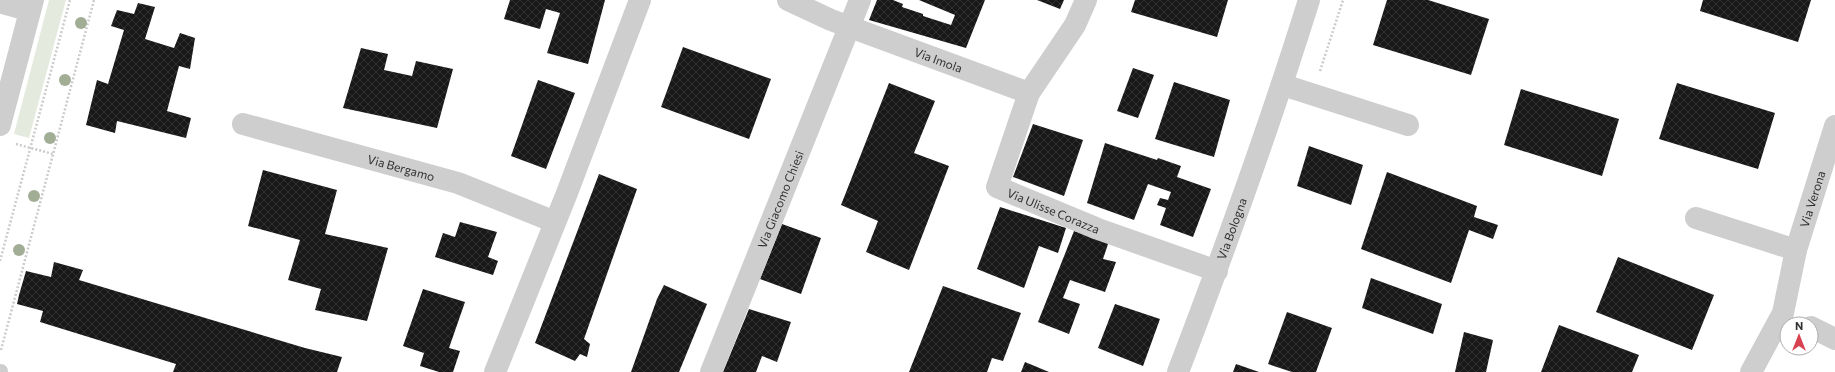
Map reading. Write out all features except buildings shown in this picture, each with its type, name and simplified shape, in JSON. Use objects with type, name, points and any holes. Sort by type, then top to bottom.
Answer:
[{"type":"street","points":[[495,372],[556,222],[640,0]]},
{"type":"street","name":"Via Imola","points":[[788,0],[831,20],[1029,93]]},
{"type":"street","name":"Via Giacomo Chiesi","points":[[711,372],[860,0]]},
{"type":"street","name":"Via Ulisse Corazza","points":[[1086,0],[1075,25],[1029,93],[997,187],[1098,229],[1217,270]]},
{"type":"street","name":"Via Bologna","points":[[1178,372],[1217,270],[1282,85],[1309,0]]},
{"type":"street","points":[[0,3],[32,6],[6,134]]},
{"type":"street","points":[[1282,85],[1408,125]]},
{"type":"street","name":"Via Bergamo","points":[[243,124],[458,183],[556,222]]},
{"type":"street","name":"Via Verona","points":[[1752,372],[1783,313],[1796,250],[1835,126]]},
{"type":"street","points":[[1696,218],[1796,250]]},
{"type":"street","points":[[1783,313],[1789,316]]},
{"type":"street","points":[[1819,331],[1835,339]]},
{"type":"path","points":[[0,261],[70,0]]},
{"type":"path","points":[[0,352],[94,0]]},
{"type":"path","points":[[1313,95],[1343,0]]},
{"type":"path","points":[[6,134],[30,148],[53,154]]},
{"type":"shaded area","points":[[49,0],[66,0],[29,138],[14,134]]}]
